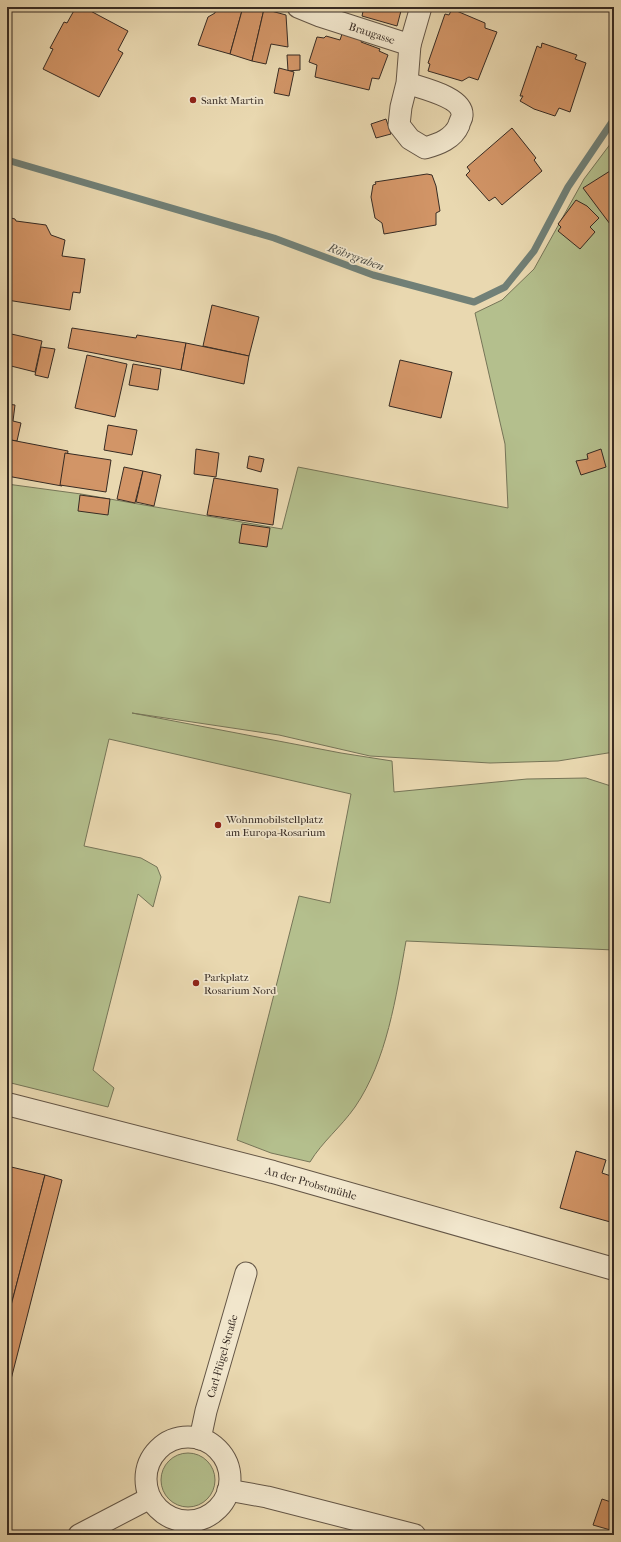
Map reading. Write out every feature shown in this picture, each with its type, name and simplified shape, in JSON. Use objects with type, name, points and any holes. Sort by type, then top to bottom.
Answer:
[{"type":"street","name":"Braugasse","points":[[298,7],[320,16],[410,45],[407,82]]},
{"type":"street","points":[[410,45],[421,7]]},
{"type":"street","name":"An der Probstmühle","points":[[7,1104],[273,1172],[614,1269]]},
{"type":"street","name":"Carl-Flügel-Straße","points":[[200,1439],[206,1411],[246,1273]]},
{"type":"street","points":[[191,1437],[208,1442],[222,1454],[229,1471],[228,1490],[221,1505],[215,1511],[200,1520],[183,1521],[167,1516],[160,1511],[150,1498],[146,1489],[146,1472],[156,1452],[174,1439],[191,1437]]},
{"type":"street","points":[[228,1490],[267,1498],[415,1535]]},
{"type":"street","points":[[79,1535],[150,1498]]},
{"type":"green space","points":[[614,139],[614,752],[558,761],[490,763],[370,756],[279,735],[132,713],[341,753],[392,761],[394,792],[527,779],[586,778],[614,787],[614,950],[406,941],[389,1027],[383,1049],[375,1069],[366,1089],[355,1107],[310,1162],[271,1153],[237,1140],[299,896],[330,903],[351,794],[109,739],[84,846],[141,858],[157,867],[161,877],[153,907],[138,894],[93,1070],[114,1088],[108,1107],[7,1082],[7,484],[81,494],[282,529],[298,467],[508,508],[505,444],[475,313],[502,300],[534,269],[584,179]]},
{"type":"green space","points":[[188,1453],[198,1455],[207,1461],[213,1470],[215,1480],[213,1490],[207,1499],[198,1505],[188,1507],[178,1505],[169,1499],[163,1490],[161,1480],[163,1470],[169,1461],[178,1455]]},
{"type":"building","points":[[76,7],[83,7],[128,31],[118,50],[123,53],[99,97],[43,69],[53,49],[50,48],[64,22],[67,23]]},
{"type":"building","points":[[216,7],[243,7],[230,54],[198,45],[208,17],[215,13]]},
{"type":"building","points":[[243,7],[264,9],[252,61],[230,54]]},
{"type":"building","points":[[364,7],[402,7],[397,26],[362,16]]},
{"type":"building","points":[[264,9],[286,15],[288,47],[271,44],[266,64],[252,61]]},
{"type":"building","points":[[452,9],[485,23],[485,28],[497,32],[478,80],[469,77],[462,81],[428,71],[430,64],[428,63],[445,14],[449,15]]},
{"type":"building","points":[[342,34],[362,40],[361,42],[380,49],[379,51],[388,55],[379,79],[372,78],[369,90],[315,77],[317,65],[309,62],[317,37],[324,38],[326,36],[340,40]]},
{"type":"building","points":[[542,43],[577,55],[575,59],[586,63],[570,112],[559,108],[555,116],[534,109],[520,101],[523,96],[520,96],[537,46],[541,48]]},
{"type":"building","points":[[287,55],[300,55],[300,70],[288,71]]},
{"type":"building","points":[[279,68],[294,72],[289,96],[274,93]]},
{"type":"building","points":[[386,119],[391,134],[376,138],[371,124]]},
{"type":"building","points":[[512,128],[536,158],[534,160],[542,171],[502,205],[495,197],[489,201],[466,175],[470,171],[467,167]]},
{"type":"building","points":[[610,171],[614,177],[614,221],[610,224],[583,188]]},
{"type":"building","points":[[427,174],[432,175],[436,186],[440,211],[436,213],[436,225],[384,234],[382,223],[375,218],[371,197],[373,185],[376,184],[375,182]]},
{"type":"building","points":[[576,200],[587,206],[599,218],[590,227],[595,232],[580,249],[558,231],[561,227],[558,224]]},
{"type":"building","points":[[7,217],[15,219],[16,221],[46,225],[51,235],[65,240],[62,256],[85,259],[80,293],[73,292],[70,310],[7,300]]},
{"type":"building","points":[[212,305],[259,317],[249,356],[203,346]]},
{"type":"building","points":[[72,328],[136,338],[137,335],[186,343],[181,370],[68,348]]},
{"type":"building","points":[[7,333],[42,341],[35,372],[7,365]]},
{"type":"building","points":[[186,343],[249,356],[244,384],[181,370]]},
{"type":"building","points":[[41,347],[55,349],[48,378],[35,375]]},
{"type":"building","points":[[87,355],[127,364],[115,417],[75,408]]},
{"type":"building","points":[[400,360],[452,372],[441,418],[389,406]]},
{"type":"building","points":[[133,364],[161,369],[158,390],[129,385]]},
{"type":"building","points":[[7,404],[15,405],[13,421],[21,423],[17,441],[11,440],[7,458]]},
{"type":"building","points":[[108,425],[137,430],[132,455],[104,450]]},
{"type":"building","points":[[11,440],[68,451],[62,486],[7,476],[7,460]]},
{"type":"building","points":[[196,449],[219,453],[216,477],[194,474]]},
{"type":"building","points":[[601,449],[606,467],[581,475],[576,461],[588,459],[587,454]]},
{"type":"building","points":[[65,453],[111,460],[106,492],[60,485]]},
{"type":"building","points":[[249,456],[264,459],[261,472],[247,468]]},
{"type":"building","points":[[124,467],[143,471],[135,503],[117,499]]},
{"type":"building","points":[[143,471],[161,475],[154,506],[136,502]]},
{"type":"building","points":[[214,478],[278,489],[273,525],[207,515]]},
{"type":"building","points":[[80,495],[110,499],[108,515],[78,511]]},
{"type":"building","points":[[242,524],[270,528],[267,547],[239,543]]},
{"type":"building","points":[[576,1151],[606,1160],[602,1173],[614,1177],[614,1223],[560,1208]]},
{"type":"building","points":[[7,1166],[45,1175],[7,1321]]},
{"type":"building","points":[[45,1175],[62,1180],[7,1395],[7,1321]]},
{"type":"building","points":[[602,1499],[614,1503],[614,1531],[593,1525]]},
{"type":"waterway","name":"Röhrgraben","points":[[7,160],[274,238],[373,275],[474,302],[505,287],[534,251],[568,187],[614,119]]},
{"type":"place","name":"Sankt Martin","points":[[193,100]]},
{"type":"place","name":"Wohnmobilstellplatz am Europa-Rosarium","points":[[218,825]]},
{"type":"place","name":"Parkplatz Rosarium Nord","points":[[196,983]]}]
